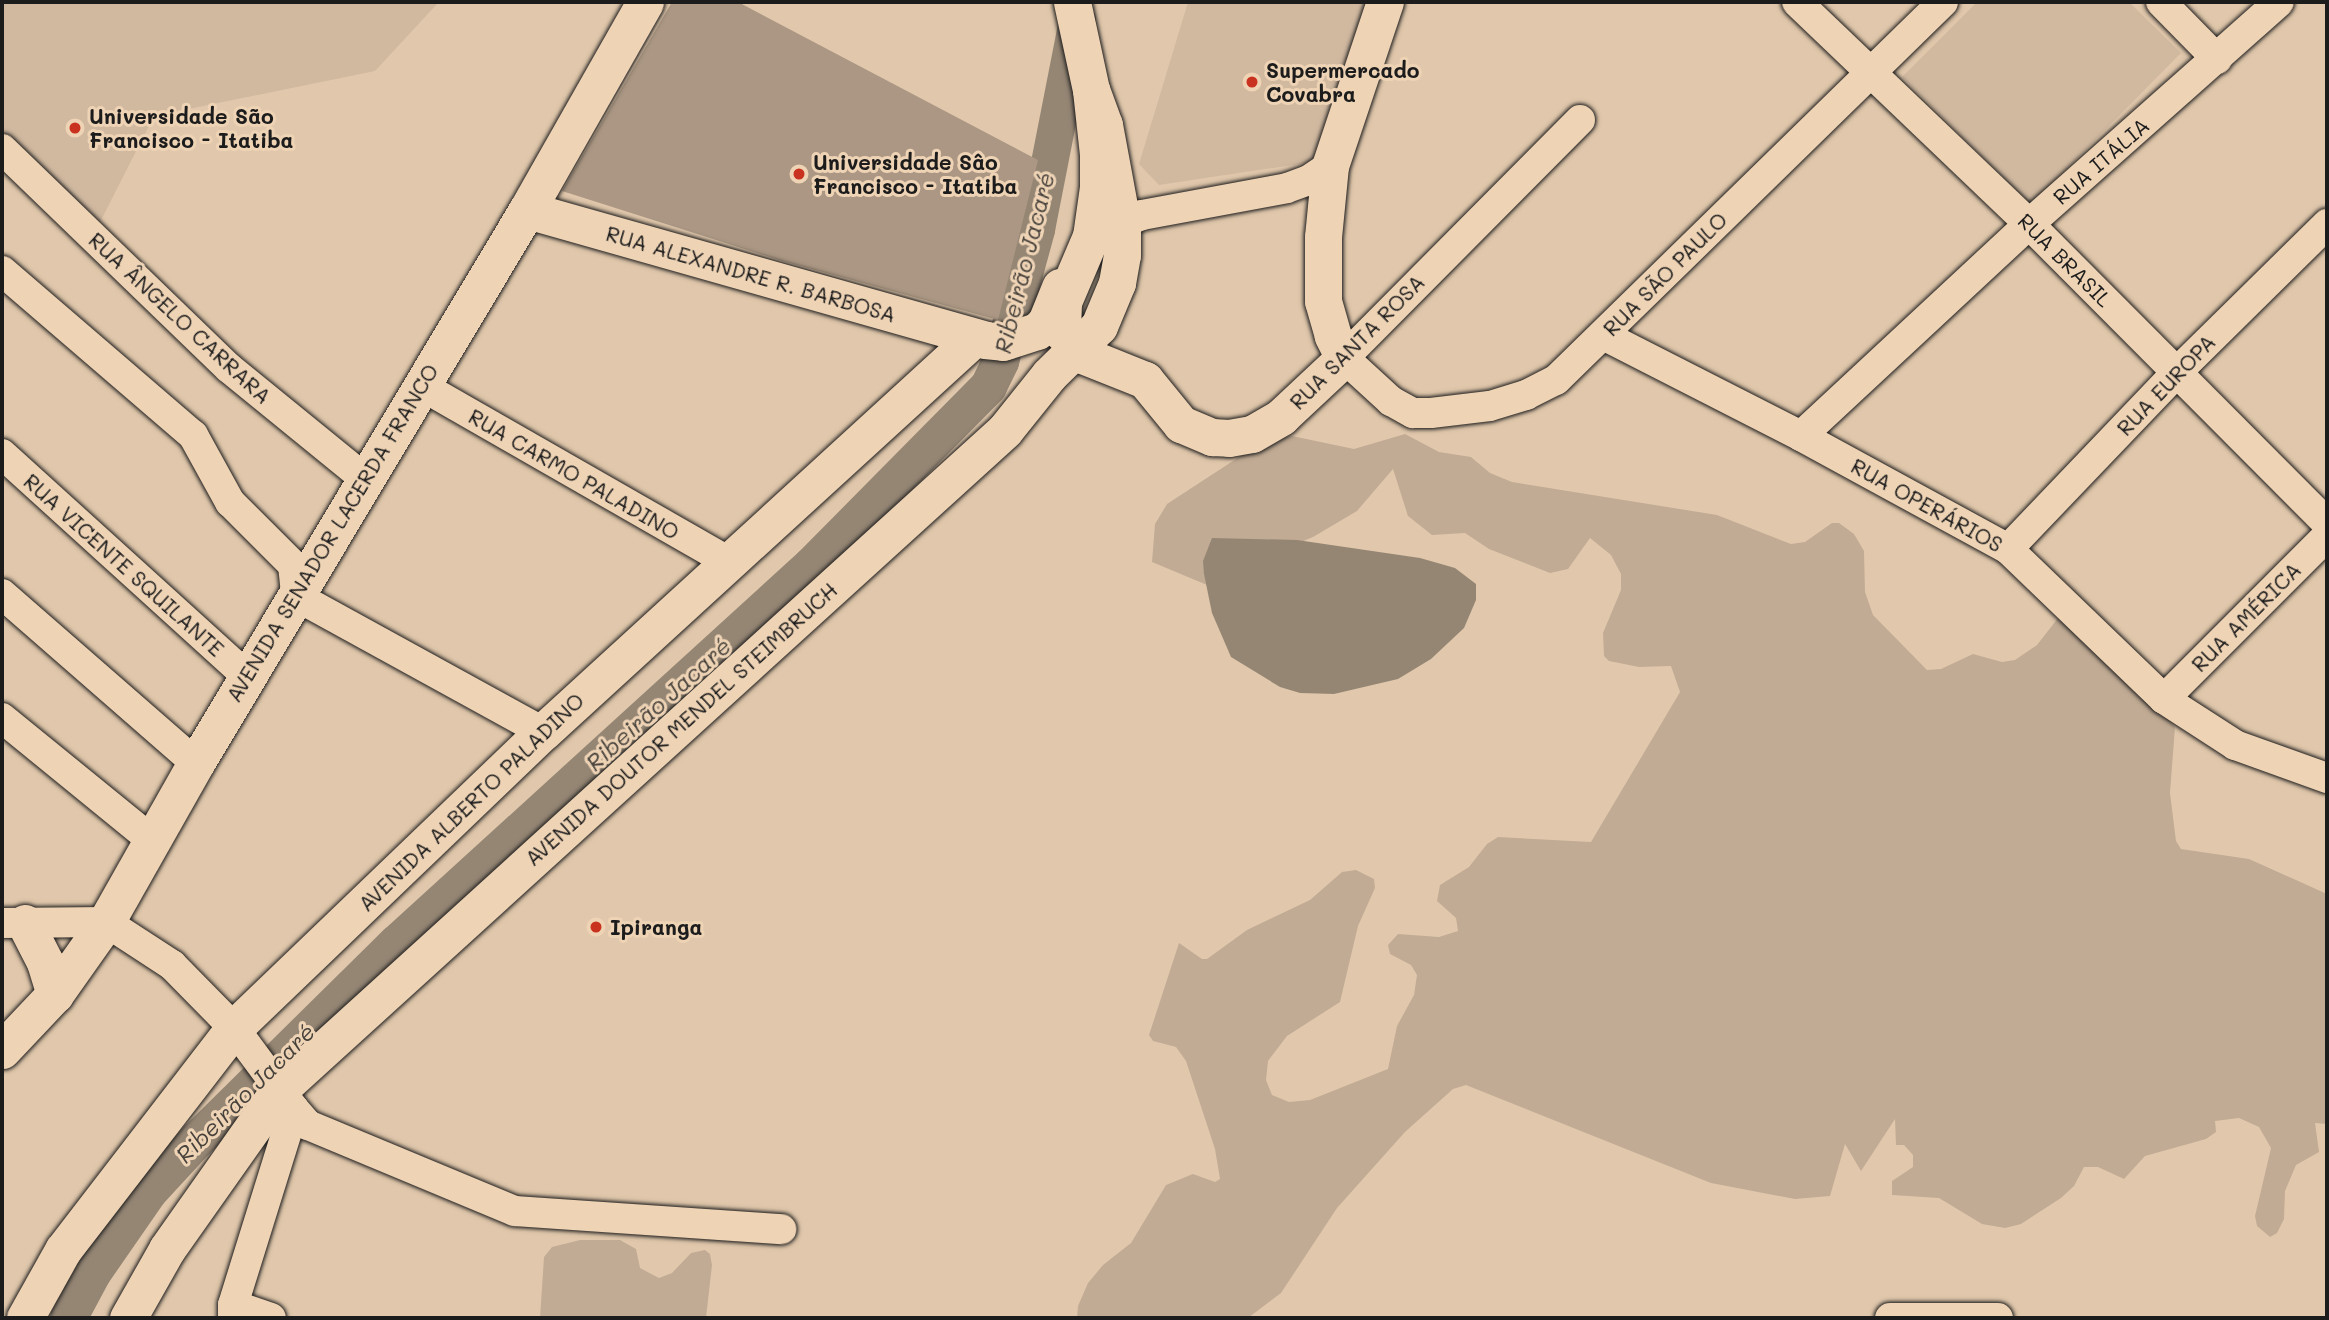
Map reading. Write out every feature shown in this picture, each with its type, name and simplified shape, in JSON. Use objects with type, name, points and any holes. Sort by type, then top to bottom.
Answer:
[{"type":"main road","name":"AVENIDA SENADOR LACERDA FRANCO","points":[[2,1051],[55,994],[106,922],[247,676],[527,210],[645,2]]},
{"type":"main road","points":[[1072,2],[1091,90],[1107,137],[1096,235]]},
{"type":"main road","points":[[1344,358],[1333,335],[1323,301],[1323,237],[1330,166],[1385,2]]},
{"type":"main road","points":[[1091,90],[1082,208],[1096,235]]},
{"type":"main road","name":"RUA ALEXANDRE R. BARBOSA","points":[[527,210],[980,338],[1003,342],[1024,337],[1045,322],[1096,235]]},
{"type":"main road","name":"AVENIDA DOUTOR MENDEL STEIMBRUCH","points":[[128,1318],[167,1249],[281,1093],[1005,430],[1049,375],[1091,357],[1122,255],[1096,235]]},
{"type":"main road","name":"AVENIDA ALBERTO PALADINO","points":[[26,1318],[63,1250],[237,1034],[543,732],[980,338]]},
{"type":"main road","name":"RUA SANTA ROSA","points":[[1091,357],[1145,380],[1181,424],[1212,437],[1229,438],[1252,434],[1281,417],[1344,358]]},
{"type":"main road","points":[[13,923],[45,962],[55,994]]},
{"type":"street","name":"RUA BRASIL","points":[[1797,2],[2029,224],[2327,523]]},
{"type":"street","name":"RUA SÃO PAULO","points":[[1344,358],[1391,401],[1413,413],[1490,406],[1526,395],[1556,380],[1943,2]]},
{"type":"street","points":[[2161,2],[2217,59]]},
{"type":"street","name":"RUA ITÁLIA","points":[[1801,436],[2029,224],[2279,2]]},
{"type":"street","name":"RUA SANTA ROSA","points":[[1344,358],[1580,120]]},
{"type":"street","name":"RUA ÂNGELO CARRARA","points":[[2,149],[229,368],[365,479]]},
{"type":"street","points":[[1096,235],[1175,208],[1287,188],[1309,180],[1330,166]]},
{"type":"street","points":[[1287,188],[1310,215],[1323,237]]},
{"type":"street","name":"RUA EUROPA","points":[[2008,549],[2177,372],[2327,224]]},
{"type":"street","points":[[2,271],[193,435],[229,502],[293,565],[296,596],[543,732]]},
{"type":"street","name":"RUA OPERÁRIOS","points":[[1603,335],[1801,436],[2008,549],[2164,699],[2235,745],[2327,778]]},
{"type":"street","name":"RUA CARMO PALADINO","points":[[420,385],[729,562]]},
{"type":"street","name":"RUA VICENTE SQUILANTE","points":[[2,454],[247,676]]},
{"type":"street","name":"RUA AMÉRICA","points":[[2164,699],[2327,536]]},
{"type":"street","points":[[2,594],[196,763]]},
{"type":"street","points":[[2,718],[153,841]]},
{"type":"street","points":[[13,923],[106,922],[172,965],[237,1034],[281,1093],[309,1125],[515,1211],[781,1229]]},
{"type":"street","points":[[271,1318],[233,1312],[281,1093]]},
{"type":"street","points":[[1891,1318],[1998,1318]]},
{"type":"shaded area","name":"Universidade São Francisco - Itatiba","points":[[2,2],[439,2],[375,71],[154,116],[93,236],[2,141]]},
{"type":"shaded area","name":"Supermercado Covabra","points":[[1188,2],[1367,2],[1313,162],[1159,185],[1139,164]]},
{"type":"shaded area","points":[[1977,2],[2129,2],[2181,53],[2031,205],[1902,77]]},
{"type":"shaded area","points":[[1405,434],[1439,452],[1471,457],[1490,473],[1512,482],[1717,515],[1791,544],[1805,542],[1832,523],[1839,523],[1854,534],[1864,551],[1865,592],[1873,615],[1927,670],[1941,669],[1973,654],[2002,662],[2015,660],[2037,645],[2058,618],[2069,615],[2082,623],[2175,727],[2170,793],[2176,841],[2181,849],[2249,859],[2327,894],[2327,1124],[2315,1123],[2319,1152],[2296,1165],[2285,1191],[2284,1219],[2277,1233],[2270,1237],[2257,1226],[2255,1216],[2271,1148],[2259,1127],[2239,1118],[2215,1121],[2216,1132],[2206,1139],[2145,1156],[2124,1179],[2098,1167],[2084,1167],[2074,1186],[2061,1198],[2021,1224],[2005,1228],[1982,1224],[1939,1198],[1892,1195],[1892,1181],[1913,1167],[1913,1155],[1904,1145],[1896,1145],[1895,1119],[1861,1171],[1845,1144],[1830,1196],[1795,1199],[1711,1183],[1466,1085],[1453,1089],[1405,1132],[1337,1208],[1281,1293],[1248,1318],[1077,1318],[1078,1306],[1088,1283],[1103,1265],[1131,1243],[1166,1185],[1193,1174],[1215,1182],[1220,1179],[1215,1149],[1186,1061],[1176,1047],[1153,1041],[1149,1035],[1179,943],[1202,959],[1207,959],[1247,930],[1310,900],[1342,872],[1356,870],[1374,879],[1375,888],[1358,926],[1340,1002],[1287,1036],[1268,1061],[1266,1080],[1272,1095],[1289,1102],[1310,1100],[1388,1069],[1397,1026],[1414,995],[1417,975],[1411,965],[1390,954],[1388,945],[1398,934],[1439,937],[1458,931],[1456,918],[1437,901],[1440,885],[1469,867],[1487,844],[1498,837],[1591,842],[1680,692],[1671,666],[1639,667],[1609,661],[1604,656],[1603,633],[1621,590],[1621,574],[1611,555],[1590,538],[1568,569],[1550,573],[1489,549],[1465,533],[1432,535],[1408,516],[1393,469],[1357,511],[1313,537],[1275,553],[1219,590],[1152,562],[1155,524],[1167,504],[1262,442],[1292,436],[1354,449]]},
{"type":"shaded area","points":[[1212,538],[1297,540],[1420,558],[1455,568],[1476,584],[1476,600],[1464,628],[1431,659],[1398,679],[1334,694],[1300,693],[1280,687],[1231,657],[1212,613],[1204,574],[1203,561]]},
{"type":"shaded area","points":[[580,1240],[620,1240],[636,1249],[640,1268],[659,1278],[672,1273],[691,1253],[705,1250],[710,1254],[712,1265],[706,1318],[540,1318],[544,1257],[552,1247]]},
{"type":"building","name":"Universidade Sâo Francisco - Itatiba","points":[[672,2],[738,2],[1038,160],[998,320],[779,260],[562,191]]},
{"type":"waterway","name":"Ribeirão Jacaré","points":[[68,1318],[92,1273],[148,1192],[196,1140],[396,943],[811,565],[988,386],[1000,361],[1036,229],[1077,20]]},
{"type":"place","name":"Supermercado Covabra","points":[[1252,82]]},
{"type":"place","name":"Universidade São Francisco - Itatiba","points":[[75,128]]},
{"type":"place","name":"Universidade Sâo Francisco - Itatiba","points":[[799,174]]},
{"type":"place","name":"Ipiranga","points":[[596,927]]}]
